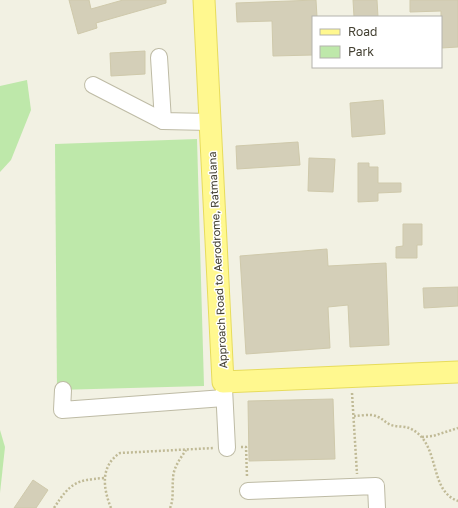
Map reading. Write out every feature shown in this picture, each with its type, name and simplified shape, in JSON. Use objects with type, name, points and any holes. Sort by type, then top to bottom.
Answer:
[{"type":"main road","name":"Approach Road to Aerodrome, Ratmalana","points":[[204,0],[224,390],[351,376],[458,372]]},
{"type":"street","points":[[159,57],[163,121]]},
{"type":"street","points":[[93,84],[163,121],[210,122]]},
{"type":"street","points":[[63,390],[62,410],[224,390],[226,448]]},
{"type":"street","points":[[248,491],[376,486],[377,508]]},
{"type":"path","points":[[351,376],[358,487]]},
{"type":"path","points":[[354,416],[378,417],[389,425],[408,428],[422,437],[436,466],[440,484],[450,498],[458,501]]},
{"type":"path","points":[[422,437],[433,436],[458,428]]},
{"type":"path","points":[[110,508],[105,495],[104,478],[111,459],[120,452],[246,447],[248,491]]},
{"type":"path","points":[[170,508],[172,502],[173,477],[176,465],[186,450]]},
{"type":"path","points":[[54,508],[63,494],[81,480],[104,478]]},
{"type":"green space","points":[[27,80],[31,110],[11,160],[0,172],[0,86]]},
{"type":"green space","points":[[197,139],[204,386],[57,390],[55,144]]},
{"type":"green space","points":[[0,430],[5,447],[0,493]]},
{"type":"building","points":[[69,0],[89,0],[91,9],[123,0],[166,0],[166,3],[96,23],[97,28],[78,34]]},
{"type":"building","points":[[316,0],[317,16],[312,16],[312,55],[273,56],[272,21],[237,22],[236,3]]},
{"type":"building","points":[[353,0],[377,0],[378,16],[354,16]]},
{"type":"building","points":[[410,0],[458,0],[458,47],[442,48],[441,11],[410,12]]},
{"type":"building","points":[[145,51],[145,74],[111,76],[110,53]]},
{"type":"building","points":[[383,100],[385,134],[352,137],[350,103]]},
{"type":"building","points":[[298,142],[300,165],[237,169],[236,146]]},
{"type":"building","points":[[309,158],[335,159],[333,192],[308,191]]},
{"type":"building","points":[[358,163],[369,163],[369,167],[378,167],[378,183],[401,183],[401,192],[378,193],[378,201],[358,202]]},
{"type":"building","points":[[403,224],[422,224],[422,245],[417,245],[417,258],[396,258],[396,247],[403,246]]},
{"type":"building","points":[[327,249],[328,266],[386,263],[389,345],[350,347],[348,305],[328,307],[330,348],[246,354],[240,256]]},
{"type":"building","points":[[458,287],[458,306],[424,308],[423,288]]},
{"type":"building","points":[[333,399],[335,459],[249,461],[248,401]]},
{"type":"building","points":[[33,480],[48,490],[36,508],[14,508]]}]
